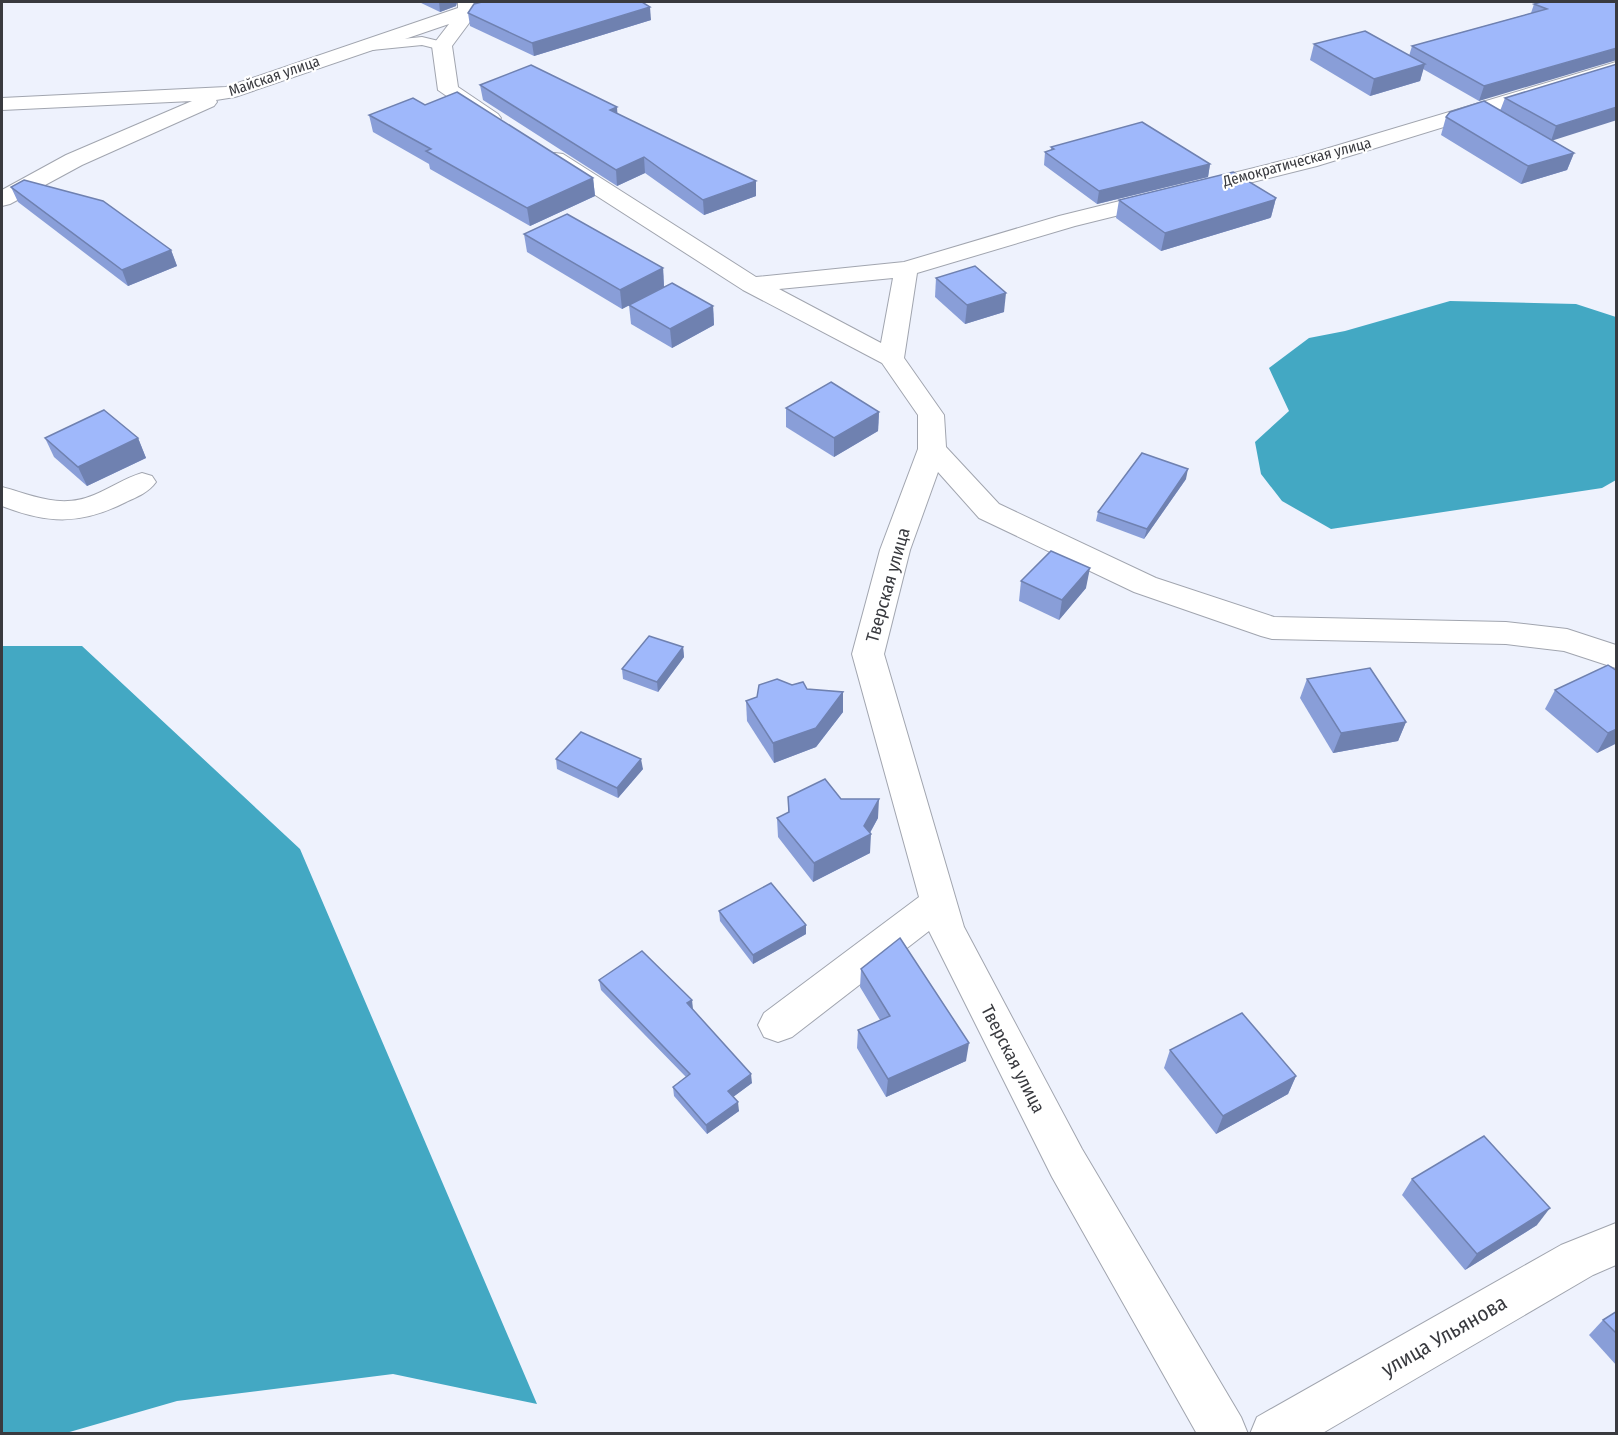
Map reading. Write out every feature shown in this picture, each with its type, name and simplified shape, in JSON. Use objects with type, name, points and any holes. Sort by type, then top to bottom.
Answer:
[{"type":"street","points":[[442,46],[476,5]]},
{"type":"street","name":"Майская улица","points":[[2,105],[228,93],[476,5]]},
{"type":"street","name":"Тверская улица","points":[[442,46],[448,90],[752,285],[891,358],[931,415],[932,449],[895,550],[868,654],[946,928],[1067,1163],[1224,1434]]},
{"type":"street","name":"Демократическая улица","points":[[752,285],[906,269],[1067,221],[1309,161],[1617,68]]},
{"type":"street","points":[[2,199],[74,160],[228,93]]},
{"type":"street","points":[[891,358],[906,269]]},
{"type":"street","points":[[932,449],[988,511],[1145,585],[1272,628],[1506,633],[1567,640],[1617,657]]},
{"type":"street","points":[[2,496],[26,506],[67,513],[102,504],[142,482]]},
{"type":"street","points":[[778,1025],[939,902]]},
{"type":"street","name":"улица Ульянова","points":[[1274,1434],[1577,1260],[1617,1244]]},
{"type":"lane","points":[[359,47],[422,41],[442,46]]},
{"type":"water","points":[[1450,301],[1576,304],[1616,317],[1616,480],[1602,488],[1331,529],[1282,501],[1261,474],[1255,442],[1289,411],[1269,368],[1309,338],[1345,331]]},
{"type":"water","points":[[2,646],[82,646],[300,849],[537,1404],[393,1374],[177,1401],[66,1433],[2,1433]]},
{"type":"building","points":[[482,2],[642,2],[650,7],[532,43],[468,13],[474,4]]},
{"type":"building","points":[[1541,2],[1617,2],[1617,48],[1484,86],[1412,46],[1547,9],[1534,4]]},
{"type":"building","points":[[1365,31],[1425,64],[1374,79],[1314,44]]},
{"type":"building","points":[[1617,64],[1617,107],[1556,126],[1505,98]]},
{"type":"building","points":[[531,65],[617,107],[610,110],[756,181],[703,200],[644,157],[616,170],[480,85]]},
{"type":"building","points":[[457,92],[593,178],[527,208],[426,151],[431,149],[369,115],[413,98],[425,105]]},
{"type":"building","points":[[1484,101],[1574,153],[1528,166],[1446,117],[1450,112]]},
{"type":"building","points":[[1142,122],[1210,164],[1099,191],[1045,152],[1054,149],[1051,147]]},
{"type":"building","points":[[1233,172],[1276,198],[1165,233],[1119,200]]},
{"type":"building","points":[[24,180],[103,201],[171,250],[122,270],[11,187]]},
{"type":"building","points":[[567,214],[663,268],[620,290],[524,234]]},
{"type":"building","points":[[975,266],[1006,293],[967,305],[936,278]]},
{"type":"building","points":[[672,283],[713,306],[670,329],[629,305]]},
{"type":"building","points":[[831,382],[879,412],[834,438],[786,408]]},
{"type":"building","points":[[104,410],[138,438],[78,467],[45,438]]},
{"type":"building","points":[[1142,453],[1188,469],[1147,529],[1098,512]]},
{"type":"building","points":[[1051,551],[1090,568],[1062,600],[1021,581]]},
{"type":"building","points":[[649,636],[683,647],[657,682],[622,669]]},
{"type":"building","points":[[1608,665],[1617,671],[1617,729],[1608,733],[1555,690]]},
{"type":"building","points":[[1370,668],[1406,722],[1341,733],[1307,679]]},
{"type":"building","points":[[777,679],[792,685],[803,682],[807,689],[843,692],[816,728],[773,743],[746,701],[757,697],[759,685]]},
{"type":"building","points":[[581,732],[641,759],[617,788],[556,759]]},
{"type":"building","points":[[825,779],[841,799],[879,799],[864,826],[871,834],[814,863],[777,818],[789,812],[788,797]]},
{"type":"building","points":[[771,883],[806,925],[753,955],[719,911]]},
{"type":"building","points":[[900,938],[969,1043],[888,1079],[858,1030],[890,1016],[861,969]]},
{"type":"building","points":[[642,951],[692,1000],[687,1003],[751,1074],[728,1091],[738,1102],[706,1125],[673,1087],[690,1074],[599,980]]},
{"type":"building","points":[[1242,1013],[1296,1076],[1223,1116],[1170,1050]]},
{"type":"building","points":[[1484,1136],[1550,1208],[1477,1254],[1412,1179]]},
{"type":"building","points":[[1617,1311],[1617,1334],[1603,1320]]}]
